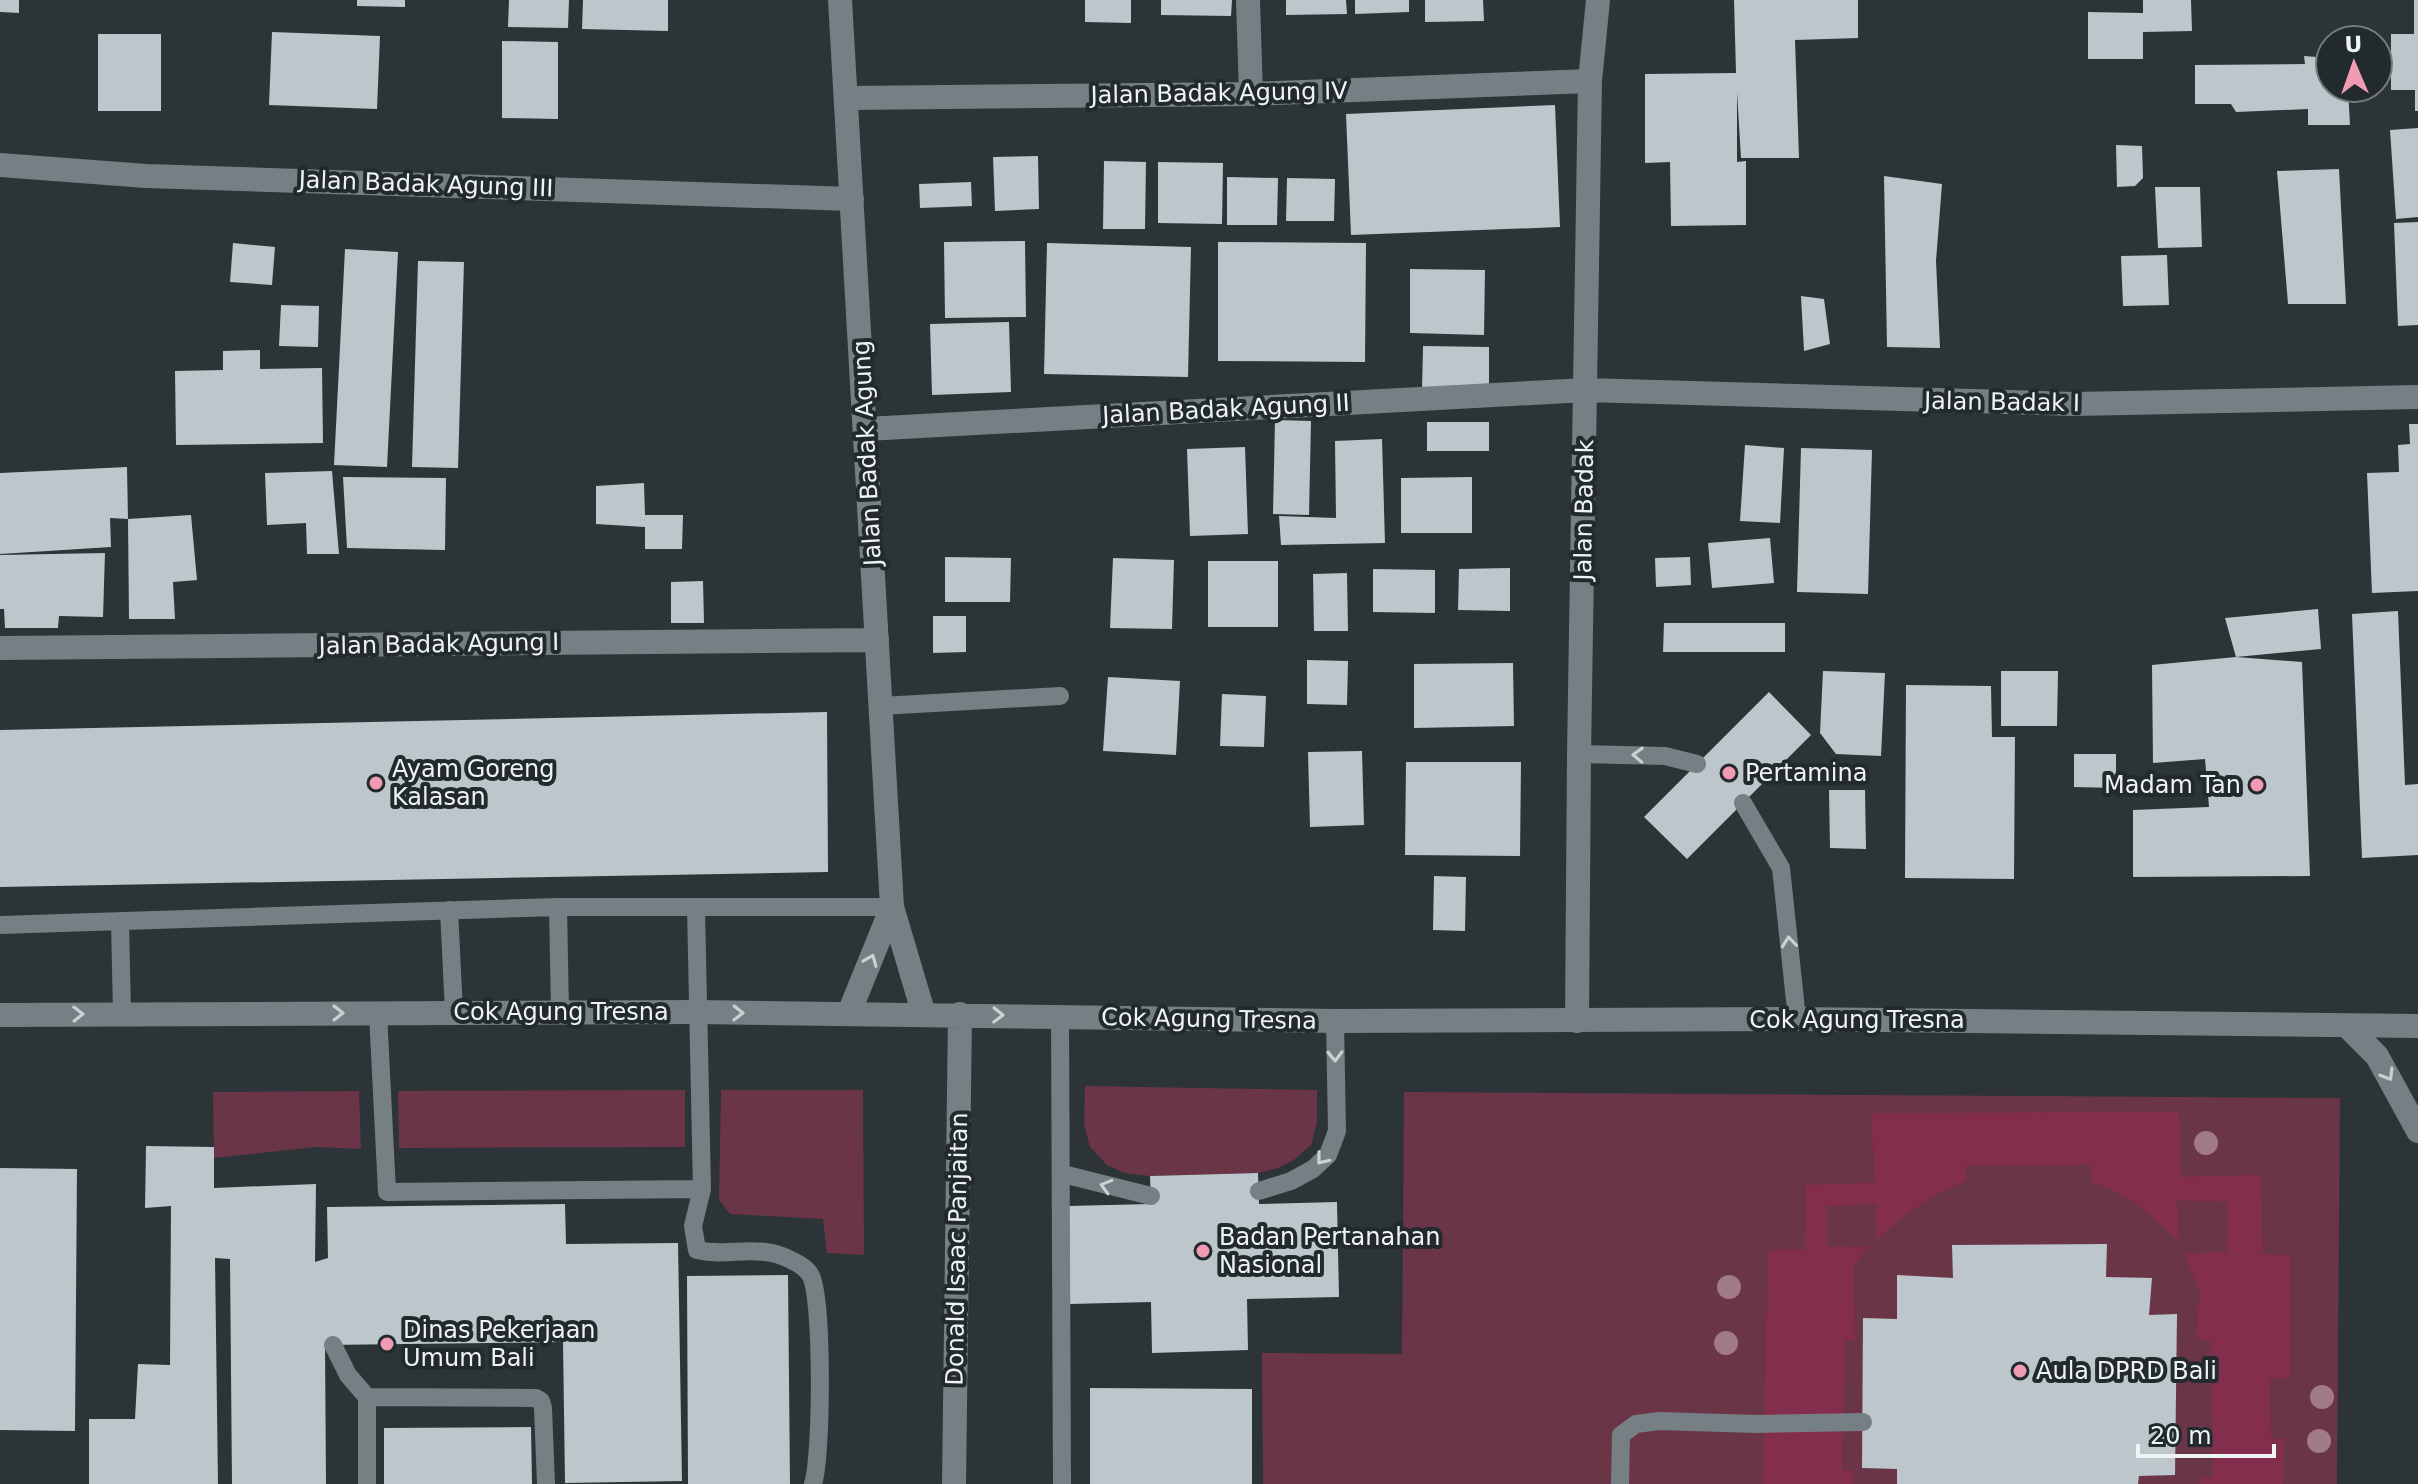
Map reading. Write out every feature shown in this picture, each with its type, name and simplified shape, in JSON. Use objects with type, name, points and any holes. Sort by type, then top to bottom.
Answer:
[{"type":"street","name":"Jalan Badak Agung","points":[[840,0],[892,907],[924,1015]]},
{"type":"street","points":[[1248,0],[1251,94]]},
{"type":"street","name":"Jalan Badak","points":[[1577,1021],[1590,81],[1598,0]]},
{"type":"street","name":"Jalan Badak Agung IV","points":[[848,98],[1251,94],[1590,81]]},
{"type":"street","name":"Jalan Badak Agung III","points":[[0,165],[146,176],[852,199]]},
{"type":"street","name":"Jalan Badak I","points":[[1586,390],[2074,404],[2418,397]]},
{"type":"street","name":"Jalan Badak Agung II","points":[[866,429],[1586,390]]},
{"type":"street","name":"Jalan Badak Agung I","points":[[0,648],[877,640]]},
{"type":"street","name":"Jalan Badak Agung","points":[[849,1013],[892,907]]},
{"type":"street","name":"Cok Agung Tresna","points":[[0,1015],[698,1012],[1335,1021],[1797,1019],[2418,1026]]},
{"type":"street","name":"Donald Isaac Panjaitan","points":[[954,1484],[960,1014]]},
{"type":"street","points":[[2347,1026],[2377,1056],[2418,1131]]},
{"type":"lane","points":[[881,706],[1060,696]]},
{"type":"lane","points":[[1579,754],[1665,756],[1697,764]]},
{"type":"lane","points":[[1743,803],[1781,868],[1797,1019]]},
{"type":"lane","points":[[0,925],[558,907],[892,907]]},
{"type":"lane","points":[[558,907],[560,1012]]},
{"type":"lane","points":[[696,908],[702,1189],[693,1226],[694,1242],[697,1250],[705,1252],[748,1249],[772,1253],[792,1260],[810,1272],[817,1292],[820,1385],[813,1484]]},
{"type":"lane","points":[[449,910],[454,1012]]},
{"type":"lane","points":[[120,922],[122,1014]]},
{"type":"lane","points":[[378,1013],[387,1192],[702,1189]]},
{"type":"lane","points":[[1060,1017],[1062,1484]]},
{"type":"lane","points":[[1259,1191],[1291,1181],[1313,1169],[1328,1155],[1337,1131],[1335,1021]]},
{"type":"lane","points":[[1063,1174],[1151,1196]]},
{"type":"lane","points":[[333,1345],[348,1375],[367,1397],[367,1484]]},
{"type":"lane","points":[[367,1397],[536,1398],[543,1408],[546,1484]]},
{"type":"lane","points":[[1620,1484],[1621,1435],[1636,1424],[1659,1421],[1757,1424],[1855,1422]]},
{"type":"shaded area","points":[[1085,1086],[1317,1090],[1317,1122],[1311,1145],[1278,1168],[1258,1173],[1150,1176],[1124,1173],[1107,1165],[1090,1147],[1084,1124]]},
{"type":"shaded area","points":[[685,1090],[685,1147],[399,1148],[398,1091]]},
{"type":"shaded area","points":[[721,1090],[863,1090],[864,1255],[827,1253],[823,1219],[730,1214],[719,1200]]},
{"type":"shaded area","points":[[359,1091],[361,1149],[316,1147],[214,1158],[213,1092]]},
{"type":"shaded area","points":[[1404,1092],[2340,1098],[2337,1484],[1263,1484],[1262,1353],[1402,1354]]},
{"type":"shaded area","points":[[2179,1112],[2180,1177],[2261,1175],[2263,1254],[2290,1255],[2290,1377],[2270,1379],[2271,1439],[2284,1439],[2283,1484],[2199,1484],[2199,1477],[2213,1478],[2211,1341],[2196,1339],[2200,1291],[2183,1254],[2227,1252],[2228,1202],[2177,1200],[2179,1242],[2139,1206],[2092,1182],[2091,1165],[1966,1165],[1966,1181],[1918,1206],[1876,1240],[1876,1204],[1827,1206],[1827,1246],[1867,1247],[1854,1267],[1855,1339],[1845,1340],[1842,1471],[1853,1470],[1853,1484],[1763,1484],[1768,1250],[1805,1249],[1806,1185],[1875,1183],[1871,1113]]},
{"type":"building","points":[[0,0],[19,0],[19,13],[0,12]]},
{"type":"building","points":[[357,0],[405,0],[405,7],[357,6]]},
{"type":"building","points":[[509,0],[569,0],[568,28],[508,27]]},
{"type":"building","points":[[583,0],[668,0],[668,31],[582,29]]},
{"type":"building","points":[[1085,0],[1131,0],[1131,23],[1085,22]]},
{"type":"building","points":[[1161,0],[1232,0],[1231,16],[1161,15]]},
{"type":"building","points":[[1286,0],[1346,0],[1347,14],[1286,15]]},
{"type":"building","points":[[1355,0],[1409,0],[1409,12],[1355,14]]},
{"type":"building","points":[[1425,0],[1483,0],[1484,21],[1425,22]]},
{"type":"building","points":[[1734,0],[1858,0],[1858,38],[1795,40],[1799,158],[1741,158],[1737,92],[1737,162],[1746,161],[1746,225],[1671,226],[1670,162],[1645,163],[1645,74],[1736,73]]},
{"type":"building","points":[[2143,0],[2191,0],[2192,31],[2143,32],[2143,59],[2088,59],[2088,12],[2143,13]]},
{"type":"building","points":[[2414,0],[2418,0],[2418,111],[2415,111],[2415,90],[2394,90],[2394,34],[2414,34]]},
{"type":"building","points":[[272,32],[380,36],[377,109],[269,105]]},
{"type":"building","points":[[98,34],[161,34],[161,111],[98,111]]},
{"type":"building","points":[[502,41],[558,42],[558,119],[502,118]]},
{"type":"building","points":[[2304,56],[2314,57],[2314,104],[2349,104],[2350,125],[2308,125],[2308,109],[2236,112],[2231,104],[2195,104],[2195,65],[2305,64]]},
{"type":"building","points":[[1555,105],[1560,227],[1351,235],[1346,114]]},
{"type":"building","points":[[2418,128],[2418,217],[2396,219],[2390,130]]},
{"type":"building","points":[[2116,145],[2142,146],[2143,178],[2135,186],[2117,187]]},
{"type":"building","points":[[1038,156],[1039,209],[995,211],[993,157]]},
{"type":"building","points":[[1104,161],[1146,162],[1145,229],[1103,229]]},
{"type":"building","points":[[1158,162],[1223,163],[1222,224],[1158,223]]},
{"type":"building","points":[[2339,169],[2346,304],[2288,304],[2277,171]]},
{"type":"building","points":[[1884,176],[1942,184],[1936,261],[1940,348],[1887,347]]},
{"type":"building","points":[[1227,177],[1278,178],[1277,225],[1227,225]]},
{"type":"building","points":[[1287,178],[1335,179],[1334,221],[1286,221]]},
{"type":"building","points":[[971,182],[972,206],[920,208],[919,184]]},
{"type":"building","points":[[2155,187],[2200,187],[2202,247],[2158,248]]},
{"type":"building","points":[[2418,222],[2418,325],[2398,326],[2394,223]]},
{"type":"building","points":[[1025,241],[1026,317],[945,318],[944,242]]},
{"type":"building","points":[[1218,242],[1366,243],[1365,362],[1218,361]]},
{"type":"building","points":[[233,243],[275,247],[272,285],[230,282]]},
{"type":"building","points":[[1047,243],[1191,247],[1188,377],[1044,374]]},
{"type":"building","points":[[345,249],[398,252],[387,467],[334,465]]},
{"type":"building","points":[[2167,255],[2169,305],[2123,306],[2121,256]]},
{"type":"building","points":[[418,261],[464,262],[458,468],[412,467]]},
{"type":"building","points":[[1410,269],[1485,270],[1484,335],[1410,333]]},
{"type":"building","points":[[1801,296],[1824,299],[1830,344],[1804,351]]},
{"type":"building","points":[[281,305],[319,306],[318,347],[279,346]]},
{"type":"building","points":[[1009,322],[1011,392],[932,395],[930,324]]},
{"type":"building","points":[[1423,346],[1489,347],[1489,392],[1422,391]]},
{"type":"building","points":[[260,350],[260,369],[322,368],[323,443],[176,445],[175,371],[223,370],[223,351]]},
{"type":"building","points":[[1275,420],[1311,421],[1309,515],[1273,514]]},
{"type":"building","points":[[1427,422],[1489,422],[1489,451],[1427,451]]},
{"type":"building","points":[[2409,424],[2418,424],[2418,591],[2372,593],[2367,473],[2399,472],[2398,445],[2410,444]]},
{"type":"building","points":[[1382,439],[1385,543],[1281,545],[1279,516],[1336,518],[1335,441]]},
{"type":"building","points":[[1745,445],[1784,448],[1780,523],[1740,521]]},
{"type":"building","points":[[1245,447],[1248,534],[1190,536],[1187,449]]},
{"type":"building","points":[[1801,448],[1872,450],[1868,594],[1797,592]]},
{"type":"building","points":[[127,467],[128,519],[110,518],[111,547],[0,554],[0,473]]},
{"type":"building","points":[[332,471],[339,554],[307,554],[306,523],[267,525],[265,473]]},
{"type":"building","points":[[343,477],[446,478],[445,550],[347,548]]},
{"type":"building","points":[[1472,477],[1472,533],[1401,533],[1401,478]]},
{"type":"building","points":[[644,483],[645,515],[683,515],[682,549],[645,549],[645,527],[596,524],[596,486]]},
{"type":"building","points":[[191,515],[197,580],[173,582],[175,619],[129,619],[128,519]]},
{"type":"building","points":[[1770,538],[1774,583],[1712,588],[1708,543]]},
{"type":"building","points":[[105,553],[103,617],[59,616],[58,628],[5,628],[4,609],[0,609],[0,555]]},
{"type":"building","points":[[945,557],[1011,558],[1010,602],[945,602]]},
{"type":"building","points":[[1690,557],[1691,585],[1656,587],[1655,558]]},
{"type":"building","points":[[1113,558],[1174,560],[1172,629],[1110,628]]},
{"type":"building","points":[[1208,561],[1278,561],[1278,627],[1208,627]]},
{"type":"building","points":[[1510,568],[1510,611],[1458,610],[1459,569]]},
{"type":"building","points":[[1373,569],[1435,570],[1435,613],[1373,612]]},
{"type":"building","points":[[1347,573],[1348,631],[1314,631],[1313,574]]},
{"type":"building","points":[[703,581],[704,623],[671,623],[671,582]]},
{"type":"building","points":[[2318,609],[2321,649],[2236,657],[2225,618]]},
{"type":"building","points":[[2398,611],[2405,785],[2418,784],[2418,855],[2362,858],[2352,614]]},
{"type":"building","points":[[933,616],[966,616],[966,652],[933,653]]},
{"type":"building","points":[[1664,623],[1785,623],[1785,652],[1663,652]]},
{"type":"building","name":"Madam Tan","points":[[2236,657],[2302,662],[2310,876],[2133,877],[2133,810],[2209,807],[2205,759],[2153,763],[2152,665]]},
{"type":"building","points":[[1307,660],[1348,661],[1347,705],[1307,704]]},
{"type":"building","points":[[1513,663],[1514,726],[1414,728],[1414,664]]},
{"type":"building","points":[[1823,671],[1885,673],[1881,756],[1836,754],[1820,733]]},
{"type":"building","points":[[2001,671],[2058,671],[2057,726],[2001,726]]},
{"type":"building","points":[[1108,677],[1180,681],[1176,755],[1103,751]]},
{"type":"building","points":[[1906,685],[1991,686],[1992,737],[2015,737],[2014,879],[1905,878]]},
{"type":"building","points":[[1769,692],[1811,735],[1687,859],[1644,817]]},
{"type":"building","points":[[1222,694],[1266,696],[1264,747],[1220,746]]},
{"type":"building","points":[[827,712],[828,872],[0,887],[0,730]]},
{"type":"building","points":[[1362,751],[1364,825],[1310,827],[1308,752]]},
{"type":"building","points":[[2074,754],[2116,754],[2116,788],[2074,787]]},
{"type":"building","points":[[1406,762],[1521,762],[1520,856],[1405,855]]},
{"type":"building","points":[[1829,790],[1865,790],[1866,849],[1830,848]]},
{"type":"building","points":[[1434,876],[1466,877],[1465,931],[1433,930]]},
{"type":"building","points":[[146,1146],[214,1147],[214,1188],[316,1184],[315,1262],[328,1258],[327,1207],[565,1204],[566,1244],[678,1243],[682,1481],[565,1483],[563,1342],[325,1345],[326,1484],[232,1484],[230,1259],[215,1258],[218,1484],[89,1484],[89,1419],[135,1419],[138,1364],[170,1365],[171,1206],[145,1208]]},
{"type":"building","points":[[0,1168],[77,1169],[75,1431],[0,1430]]},
{"type":"building","name":"Badan Pertanahan Nasional","points":[[1258,1173],[1259,1204],[1337,1202],[1339,1297],[1247,1299],[1248,1350],[1152,1353],[1151,1302],[1070,1304],[1067,1206],[1151,1204],[1150,1176]]},
{"type":"building","name":"Aula DPRD Bali","points":[[2107,1244],[2106,1277],[2152,1278],[2149,1315],[2177,1314],[2175,1475],[2139,1476],[2138,1484],[1897,1484],[1897,1469],[1862,1468],[1863,1318],[1897,1319],[1897,1275],[1953,1278],[1952,1245]]},
{"type":"building","points":[[788,1275],[790,1484],[688,1484],[687,1276]]},
{"type":"building","points":[[1090,1388],[1252,1389],[1252,1484],[1090,1484]]},
{"type":"building","points":[[531,1427],[532,1484],[384,1484],[384,1428]]},
{"type":"place","name":"Pertamina","points":[[1729,773]]},
{"type":"place","name":"Ayam Goreng Kalasan","points":[[376,783]]},
{"type":"place","name":"Madam Tan","points":[[2257,785]]},
{"type":"place","name":"Badan Pertanahan Nasional","points":[[1203,1251]]},
{"type":"place","name":"Dinas Pekerjaan Umum Bali","points":[[387,1344]]},
{"type":"place","name":"Aula DPRD Bali","points":[[2020,1371]]}]
